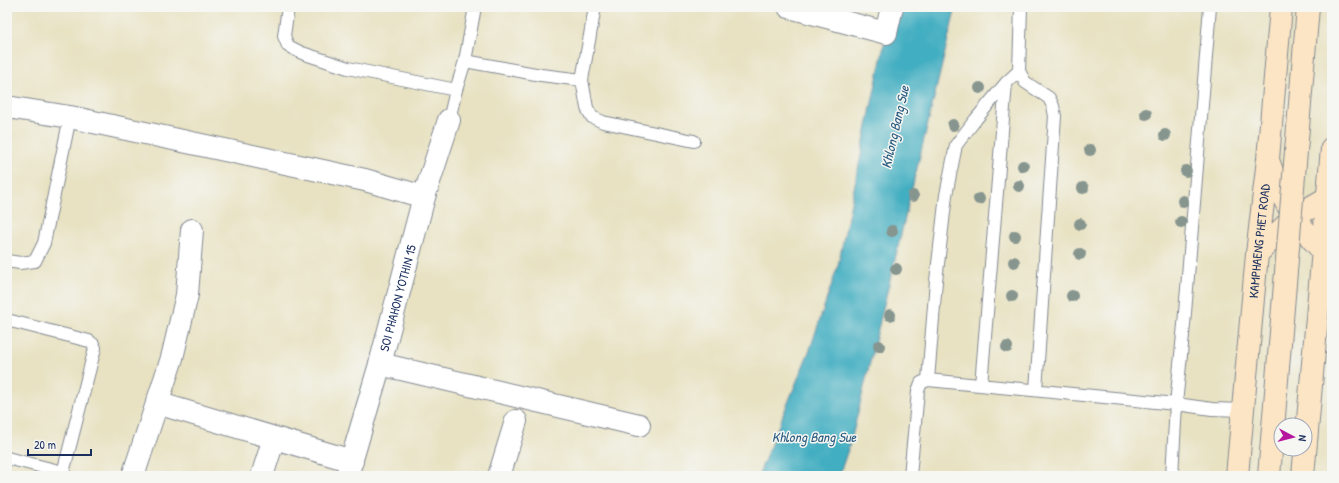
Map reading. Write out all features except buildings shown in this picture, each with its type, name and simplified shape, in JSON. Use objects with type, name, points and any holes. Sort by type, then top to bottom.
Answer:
[{"type":"main road","name":"KAMPHAENG PHET ROAD","points":[[1237,476],[1257,254],[1268,159],[1281,7]]},
{"type":"main road","points":[[1269,476],[1308,7]]},
{"type":"main road","points":[[1303,476],[1327,250],[1332,148]]},
{"type":"main road","points":[[1268,159],[1277,187],[1294,216],[1306,232],[1327,250]]},
{"type":"main road","points":[[1257,254],[1294,216],[1330,198]]},
{"type":"street","points":[[789,7],[886,33],[892,7]]},
{"type":"street","points":[[7,107],[70,117],[365,180],[424,197]]},
{"type":"street","name":"SOI PHAHON YOTHIN 15","points":[[350,472],[424,197],[449,120]]},
{"type":"street","points":[[133,476],[172,358],[187,295],[192,230]]},
{"type":"street","points":[[380,364],[639,425]]},
{"type":"street","points":[[157,403],[274,438],[350,472]]},
{"type":"street","points":[[499,476],[516,421]]},
{"type":"street","points":[[262,476],[274,438]]},
{"type":"lane","points":[[288,7],[284,36],[288,46],[302,53],[348,68],[456,90]]},
{"type":"lane","points":[[449,120],[465,61],[475,7]]},
{"type":"lane","points":[[595,7],[582,80],[587,108],[592,117],[603,122],[694,141]]},
{"type":"lane","points":[[1022,7],[1019,71],[1025,82],[1049,98],[1053,106],[1055,116],[1036,390]]},
{"type":"lane","points":[[1172,476],[1176,404],[1184,325],[1210,7]]},
{"type":"lane","points":[[465,61],[540,75],[582,80]]},
{"type":"lane","points":[[928,380],[936,281],[946,196],[956,146],[1006,83],[1019,71]]},
{"type":"lane","points":[[981,385],[1006,83]]},
{"type":"lane","points":[[7,261],[20,263],[35,261],[44,243],[70,117]]},
{"type":"lane","points":[[7,320],[89,341],[95,348],[64,469],[59,471],[7,458]]},
{"type":"lane","points":[[910,476],[918,391],[921,383],[928,380],[1176,404],[1212,409],[1243,410]]},
{"type":"water","name":"Khlong Bang Sue","points":[[892,7],[956,7],[851,441],[839,476],[758,476],[810,349],[838,265]]}]
